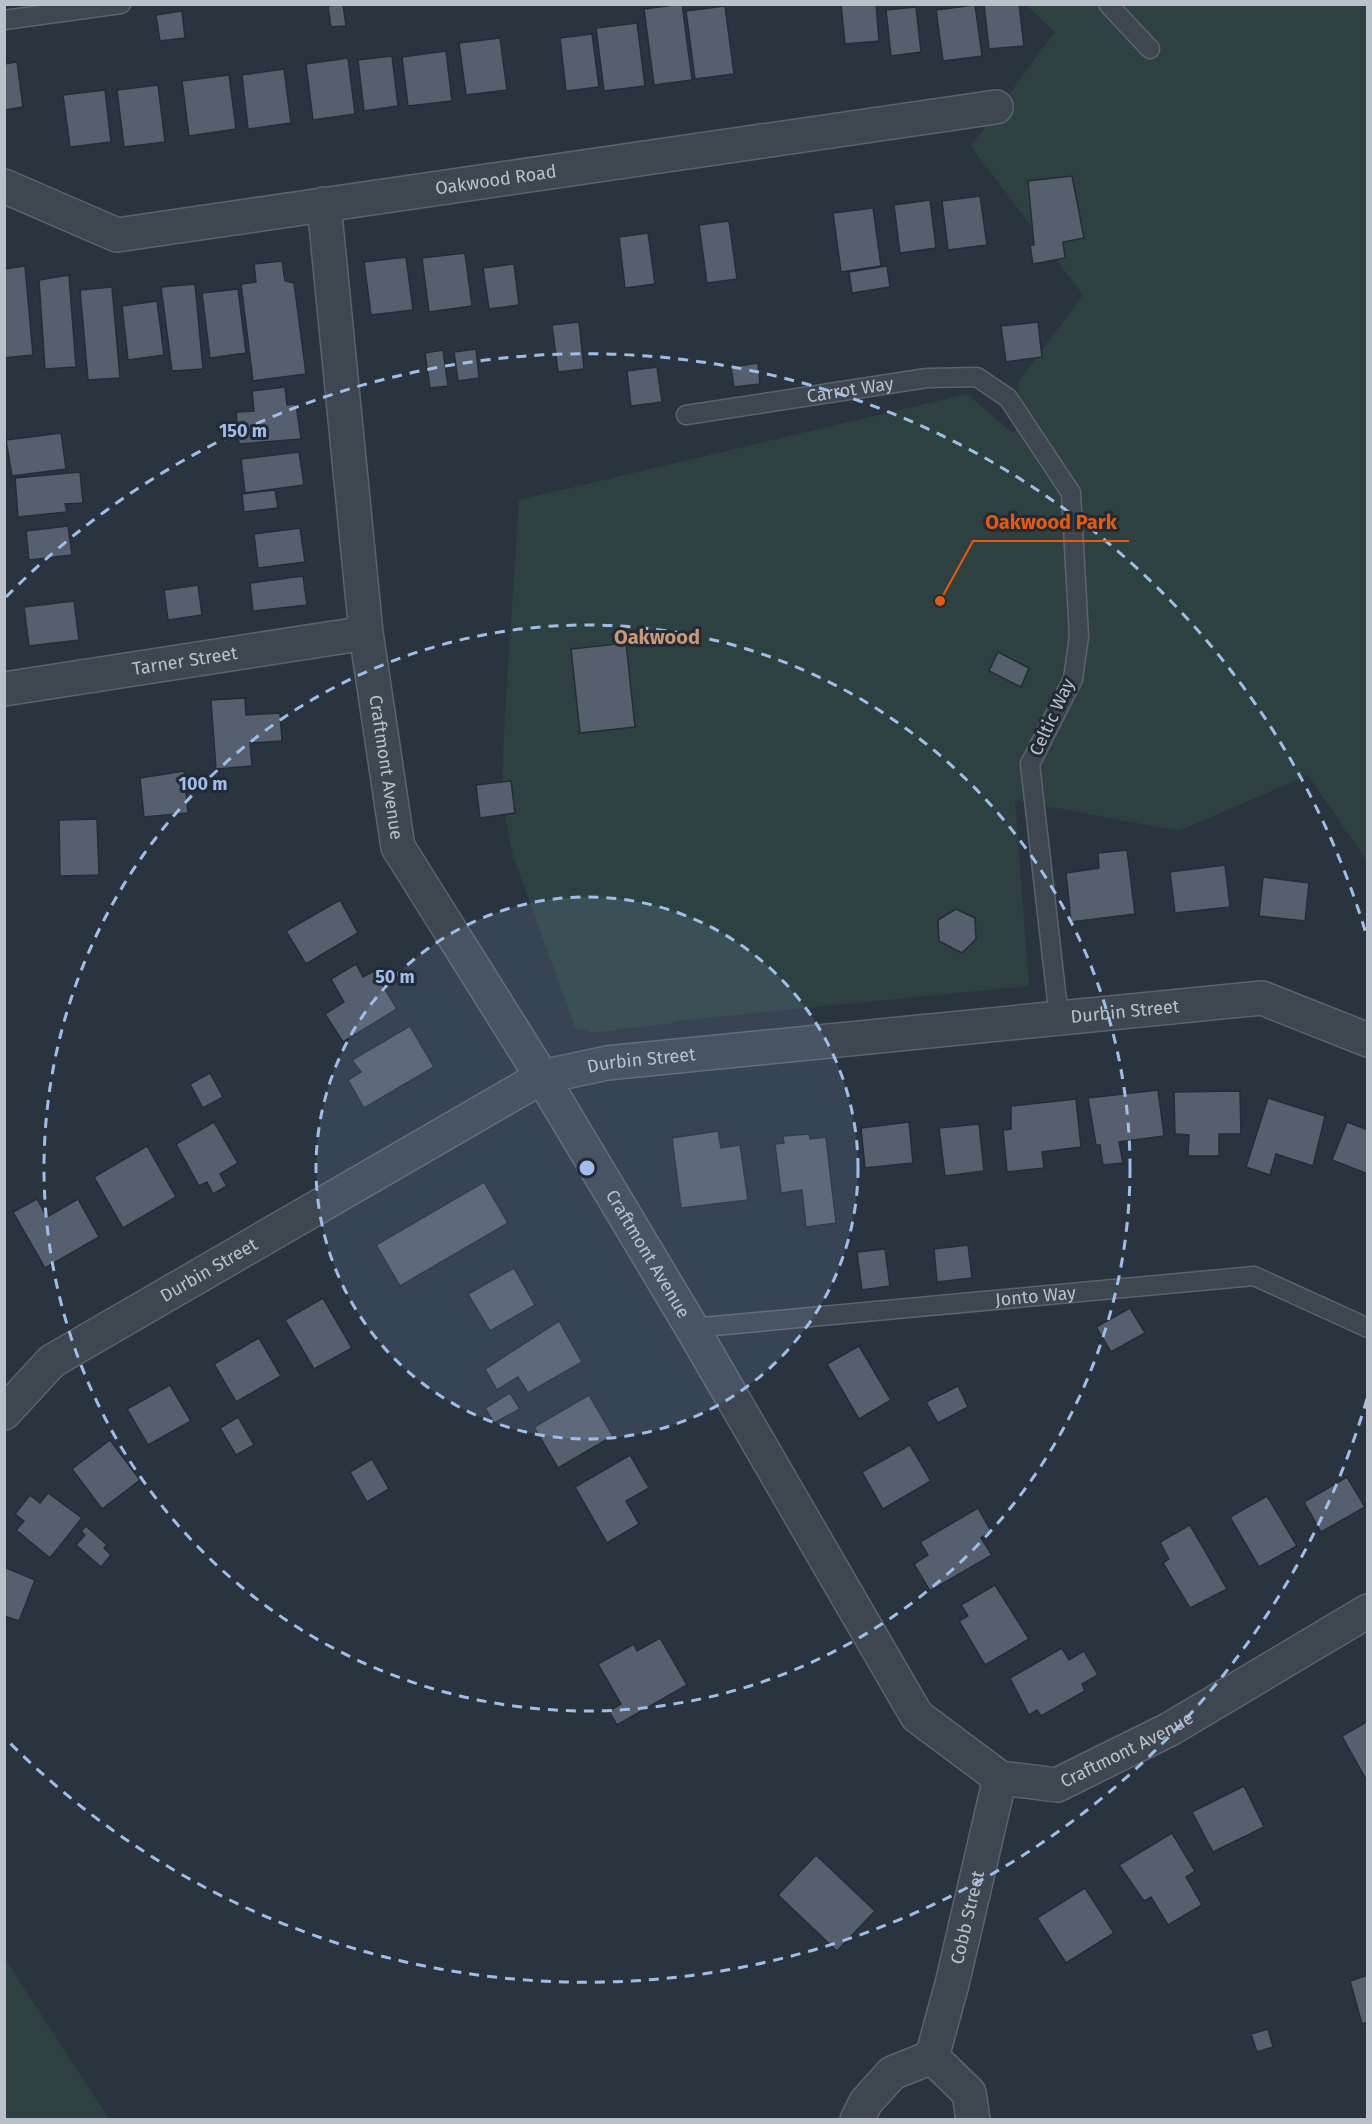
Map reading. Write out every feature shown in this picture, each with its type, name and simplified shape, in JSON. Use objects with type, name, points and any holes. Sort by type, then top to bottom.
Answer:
[{"type":"street","name":"Oakwood Road","points":[[4,186],[117,235],[996,107]]},
{"type":"street","name":"Craftmont Avenue","points":[[324,204],[366,633],[399,847],[542,1077],[692,1328],[916,1716],[1000,1778],[1057,1785],[1170,1729],[1368,1611]]},
{"type":"street","name":"Tarner Street","points":[[4,690],[366,633]]},
{"type":"street","name":"Durbin Street","points":[[4,1413],[52,1361],[542,1077],[607,1063],[1262,998],[1368,1040]]},
{"type":"street","name":"Cobb Street","points":[[932,2057],[952,1984],[1000,1778]]},
{"type":"street","points":[[857,2120],[866,2102],[892,2073],[932,2057],[969,2093],[972,2120]]},
{"type":"lane","points":[[4,20],[122,4]]},
{"type":"lane","points":[[1108,4],[1150,50]]},
{"type":"lane","name":"Carrot Way","points":[[686,416],[927,378],[977,377],[1008,398]]},
{"type":"lane","name":"Celtic Way","points":[[1008,398],[1071,492],[1079,636],[1073,679],[1030,764],[1059,1018]]},
{"type":"lane","name":"Jonto Way","points":[[692,1328],[1254,1276],[1368,1328]]},
{"type":"green space","points":[[1026,5],[1367,5],[1367,861],[1308,775],[1179,831],[1015,800],[1029,986],[673,1021],[673,1023],[590,1033],[589,1029],[576,1030],[513,856],[502,801],[504,731],[519,500],[967,394],[1011,432],[1016,431],[1019,381],[1083,295],[971,146],[1055,32]]},
{"type":"green space","points":[[5,1959],[109,2119],[5,2119]]},
{"type":"building","points":[[343,4],[346,26],[331,27],[328,6]]},
{"type":"building","points":[[682,4],[692,80],[654,85],[644,9]]},
{"type":"building","points":[[841,4],[876,4],[879,41],[845,44]]},
{"type":"building","points":[[984,4],[1019,4],[1024,46],[989,49]]},
{"type":"building","points":[[975,5],[982,56],[943,61],[936,10]]},
{"type":"building","points":[[725,6],[734,74],[695,79],[686,11]]},
{"type":"building","points":[[916,7],[921,52],[891,56],[886,10]]},
{"type":"building","points":[[182,11],[185,38],[160,41],[156,15]]},
{"type":"building","points":[[637,23],[645,86],[604,91],[596,28]]},
{"type":"building","points":[[592,34],[599,87],[566,91],[560,38]]},
{"type":"building","points":[[500,38],[507,90],[466,95],[459,43]]},
{"type":"building","points":[[446,51],[452,101],[408,106],[402,57]]},
{"type":"building","points":[[392,56],[398,106],[364,111],[358,60]]},
{"type":"building","points":[[348,58],[355,114],[313,120],[306,64]]},
{"type":"building","points":[[17,62],[23,107],[4,110],[4,64]]},
{"type":"building","points":[[284,69],[291,123],[248,129],[242,75]]},
{"type":"building","points":[[229,75],[236,129],[189,136],[182,81]]},
{"type":"building","points":[[158,85],[165,142],[124,147],[117,90]]},
{"type":"building","points":[[105,90],[111,142],[70,147],[63,95]]},
{"type":"building","points":[[1072,176],[1084,238],[1063,242],[1065,258],[1033,264],[1030,245],[1034,245],[1028,181]]},
{"type":"building","points":[[980,196],[987,245],[948,250],[942,201]]},
{"type":"building","points":[[930,200],[936,248],[900,253],[894,205]]},
{"type":"building","points":[[873,208],[881,266],[841,272],[833,213]]},
{"type":"building","points":[[729,221],[737,279],[707,283],[699,225]]},
{"type":"building","points":[[648,233],[655,284],[625,288],[619,237]]},
{"type":"building","points":[[465,253],[472,306],[429,312],[422,258]]},
{"type":"building","points":[[406,257],[413,310],[371,315],[364,262]]},
{"type":"building","points":[[282,261],[285,281],[294,283],[306,374],[253,381],[241,284],[256,282],[254,264]]},
{"type":"building","points":[[514,264],[519,305],[489,309],[483,268]]},
{"type":"building","points":[[25,266],[33,355],[4,358],[4,269]]},
{"type":"building","points":[[887,266],[890,287],[852,293],[849,272]]},
{"type":"building","points":[[69,275],[76,367],[45,369],[39,280]]},
{"type":"building","points":[[195,284],[203,369],[172,371],[161,287]]},
{"type":"building","points":[[112,287],[120,378],[88,380],[80,290]]},
{"type":"building","points":[[238,289],[246,353],[210,358],[202,293]]},
{"type":"building","points":[[157,301],[164,355],[128,360],[122,306]]},
{"type":"building","points":[[579,322],[584,369],[558,372],[552,325]]},
{"type":"building","points":[[1038,322],[1042,357],[1006,362],[1001,326]]},
{"type":"building","points":[[476,349],[479,378],[458,381],[454,352]]},
{"type":"building","points":[[443,350],[448,386],[430,388],[425,353]]},
{"type":"building","points":[[758,363],[760,384],[734,387],[731,367]]},
{"type":"building","points":[[657,367],[662,402],[631,406],[627,371]]},
{"type":"building","points":[[285,387],[287,405],[296,404],[301,439],[239,444],[236,412],[254,411],[252,391]]},
{"type":"building","points":[[61,433],[66,469],[12,476],[6,440]]},
{"type":"building","points":[[299,452],[304,485],[245,493],[241,459]]},
{"type":"building","points":[[80,472],[83,503],[65,504],[67,512],[18,517],[15,478]]},
{"type":"building","points":[[275,490],[278,508],[244,512],[242,494]]},
{"type":"building","points":[[68,526],[72,555],[29,560],[26,531]]},
{"type":"building","points":[[300,528],[305,562],[258,568],[254,534]]},
{"type":"building","points":[[303,576],[307,605],[253,611],[250,583]]},
{"type":"building","points":[[198,585],[202,615],[168,620],[164,590]]},
{"type":"building","points":[[74,601],[79,640],[29,646],[24,607]]},
{"type":"building","points":[[626,643],[635,727],[580,733],[571,649]]},
{"type":"building","points":[[998,652],[1029,668],[1021,687],[989,671]]},
{"type":"building","points":[[245,698],[246,715],[280,713],[282,741],[250,743],[252,766],[216,769],[211,700]]},
{"type":"building","points":[[184,771],[188,813],[144,817],[140,778]]},
{"type":"building","points":[[511,781],[515,813],[480,818],[476,785]]},
{"type":"building","points":[[97,819],[99,875],[60,876],[59,820]]},
{"type":"building","points":[[1127,850],[1135,914],[1071,922],[1066,873],[1099,868],[1098,853]]},
{"type":"building","points":[[1225,865],[1230,907],[1175,913],[1170,872]]},
{"type":"building","points":[[1263,877],[1309,883],[1305,921],[1259,916]]},
{"type":"building","points":[[340,900],[358,933],[306,964],[286,931]]},
{"type":"building","points":[[956,909],[975,918],[976,939],[962,953],[939,941],[938,920]]},
{"type":"building","points":[[356,964],[363,977],[374,971],[397,1009],[343,1042],[325,1014],[344,1002],[331,979]]},
{"type":"building","points":[[410,1026],[434,1067],[364,1108],[348,1080],[361,1072],[352,1060]]},
{"type":"building","points":[[210,1073],[223,1097],[203,1108],[190,1084]]},
{"type":"building","points":[[1158,1090],[1164,1136],[1119,1142],[1123,1163],[1103,1165],[1100,1145],[1096,1145],[1088,1098]]},
{"type":"building","points":[[1240,1091],[1241,1134],[1219,1134],[1219,1156],[1188,1156],[1189,1135],[1175,1134],[1174,1092]]},
{"type":"building","points":[[1268,1098],[1325,1116],[1313,1166],[1276,1154],[1270,1175],[1246,1167]]},
{"type":"building","points":[[1076,1099],[1081,1147],[1042,1152],[1044,1168],[1007,1172],[1003,1130],[1011,1129],[1011,1106]]},
{"type":"building","points":[[214,1122],[238,1163],[220,1174],[227,1186],[213,1194],[207,1182],[199,1186],[176,1144]]},
{"type":"building","points":[[909,1122],[913,1163],[865,1168],[861,1128]]},
{"type":"building","points":[[1347,1122],[1368,1130],[1368,1174],[1332,1160]]},
{"type":"building","points":[[979,1124],[984,1171],[945,1176],[939,1128]]},
{"type":"building","points":[[718,1131],[721,1148],[740,1145],[748,1200],[681,1208],[672,1138]]},
{"type":"building","points":[[809,1134],[810,1139],[826,1137],[836,1223],[806,1227],[802,1190],[781,1193],[775,1144],[784,1143],[783,1136]]},
{"type":"building","points":[[147,1146],[176,1197],[123,1228],[94,1177]]},
{"type":"building","points":[[484,1182],[508,1223],[400,1286],[376,1245]]},
{"type":"building","points":[[37,1199],[47,1217],[78,1199],[99,1237],[45,1268],[13,1212]]},
{"type":"building","points":[[968,1245],[972,1278],[937,1282],[934,1249]]},
{"type":"building","points":[[885,1249],[890,1286],[862,1290],[857,1252]]},
{"type":"building","points":[[514,1268],[535,1305],[490,1331],[468,1294]]},
{"type":"building","points":[[323,1298],[352,1348],[314,1369],[285,1320]]},
{"type":"building","points":[[1130,1308],[1145,1333],[1111,1352],[1096,1327]]},
{"type":"building","points":[[559,1321],[582,1362],[528,1393],[518,1377],[497,1390],[485,1369]]},
{"type":"building","points":[[259,1338],[281,1376],[236,1402],[214,1364]]},
{"type":"building","points":[[859,1346],[891,1400],[859,1419],[827,1364]]},
{"type":"building","points":[[170,1385],[191,1421],[148,1445],[127,1409]]},
{"type":"building","points":[[958,1386],[968,1407],[938,1423],[926,1402]]},
{"type":"building","points":[[510,1393],[520,1409],[494,1423],[485,1408]]},
{"type":"building","points":[[589,1395],[613,1436],[558,1468],[534,1427]]},
{"type":"building","points":[[238,1417],[254,1445],[236,1455],[220,1428]]},
{"type":"building","points":[[110,1440],[140,1480],[102,1509],[72,1469]]},
{"type":"building","points":[[910,1445],[931,1481],[883,1509],[862,1472]]},
{"type":"building","points":[[630,1455],[649,1488],[626,1501],[639,1524],[607,1543],[575,1487]]},
{"type":"building","points":[[372,1459],[389,1489],[367,1502],[350,1472]]},
{"type":"building","points":[[1347,1477],[1365,1507],[1321,1532],[1304,1502]]},
{"type":"building","points":[[48,1493],[82,1518],[50,1558],[16,1530],[24,1521],[15,1514],[30,1495],[40,1503]]},
{"type":"building","points":[[1267,1496],[1297,1546],[1259,1567],[1230,1517]]},
{"type":"building","points":[[978,1508],[991,1531],[981,1538],[992,1555],[930,1591],[914,1564],[928,1555],[920,1542]]},
{"type":"building","points":[[1190,1525],[1227,1589],[1190,1608],[1163,1563],[1169,1559],[1160,1542]]},
{"type":"building","points":[[86,1526],[107,1545],[104,1548],[111,1555],[101,1567],[76,1545],[85,1535],[81,1531]]},
{"type":"building","points":[[4,1567],[35,1580],[19,1621],[4,1616]]},
{"type":"building","points":[[995,1585],[1029,1639],[985,1665],[959,1621],[968,1616],[961,1605]]},
{"type":"building","points":[[660,1638],[687,1685],[617,1725],[609,1711],[621,1704],[598,1664],[634,1644],[637,1651]]},
{"type":"building","points":[[1062,1648],[1069,1660],[1084,1651],[1098,1675],[1082,1684],[1085,1691],[1041,1716],[1037,1710],[1029,1715],[1010,1678]]},
{"type":"building","points":[[1368,1721],[1368,1783],[1342,1736]]},
{"type":"building","points":[[1244,1786],[1264,1827],[1213,1852],[1192,1812]]},
{"type":"building","points":[[1172,1833],[1195,1871],[1186,1877],[1202,1905],[1168,1925],[1151,1897],[1144,1901],[1119,1865]]},
{"type":"building","points":[[816,1855],[875,1911],[837,1951],[778,1895]]},
{"type":"building","points":[[1085,1888],[1114,1933],[1066,1963],[1037,1918]]},
{"type":"building","points":[[1368,1975],[1368,2022],[1362,2024],[1350,1981]]},
{"type":"building","points":[[1268,2029],[1273,2047],[1257,2052],[1251,2034]]},
{"type":"place","name":"Oakwood Park","points":[[940,601]]},
{"type":"district","name":"Oakwood","points":[[657,637]]}]
